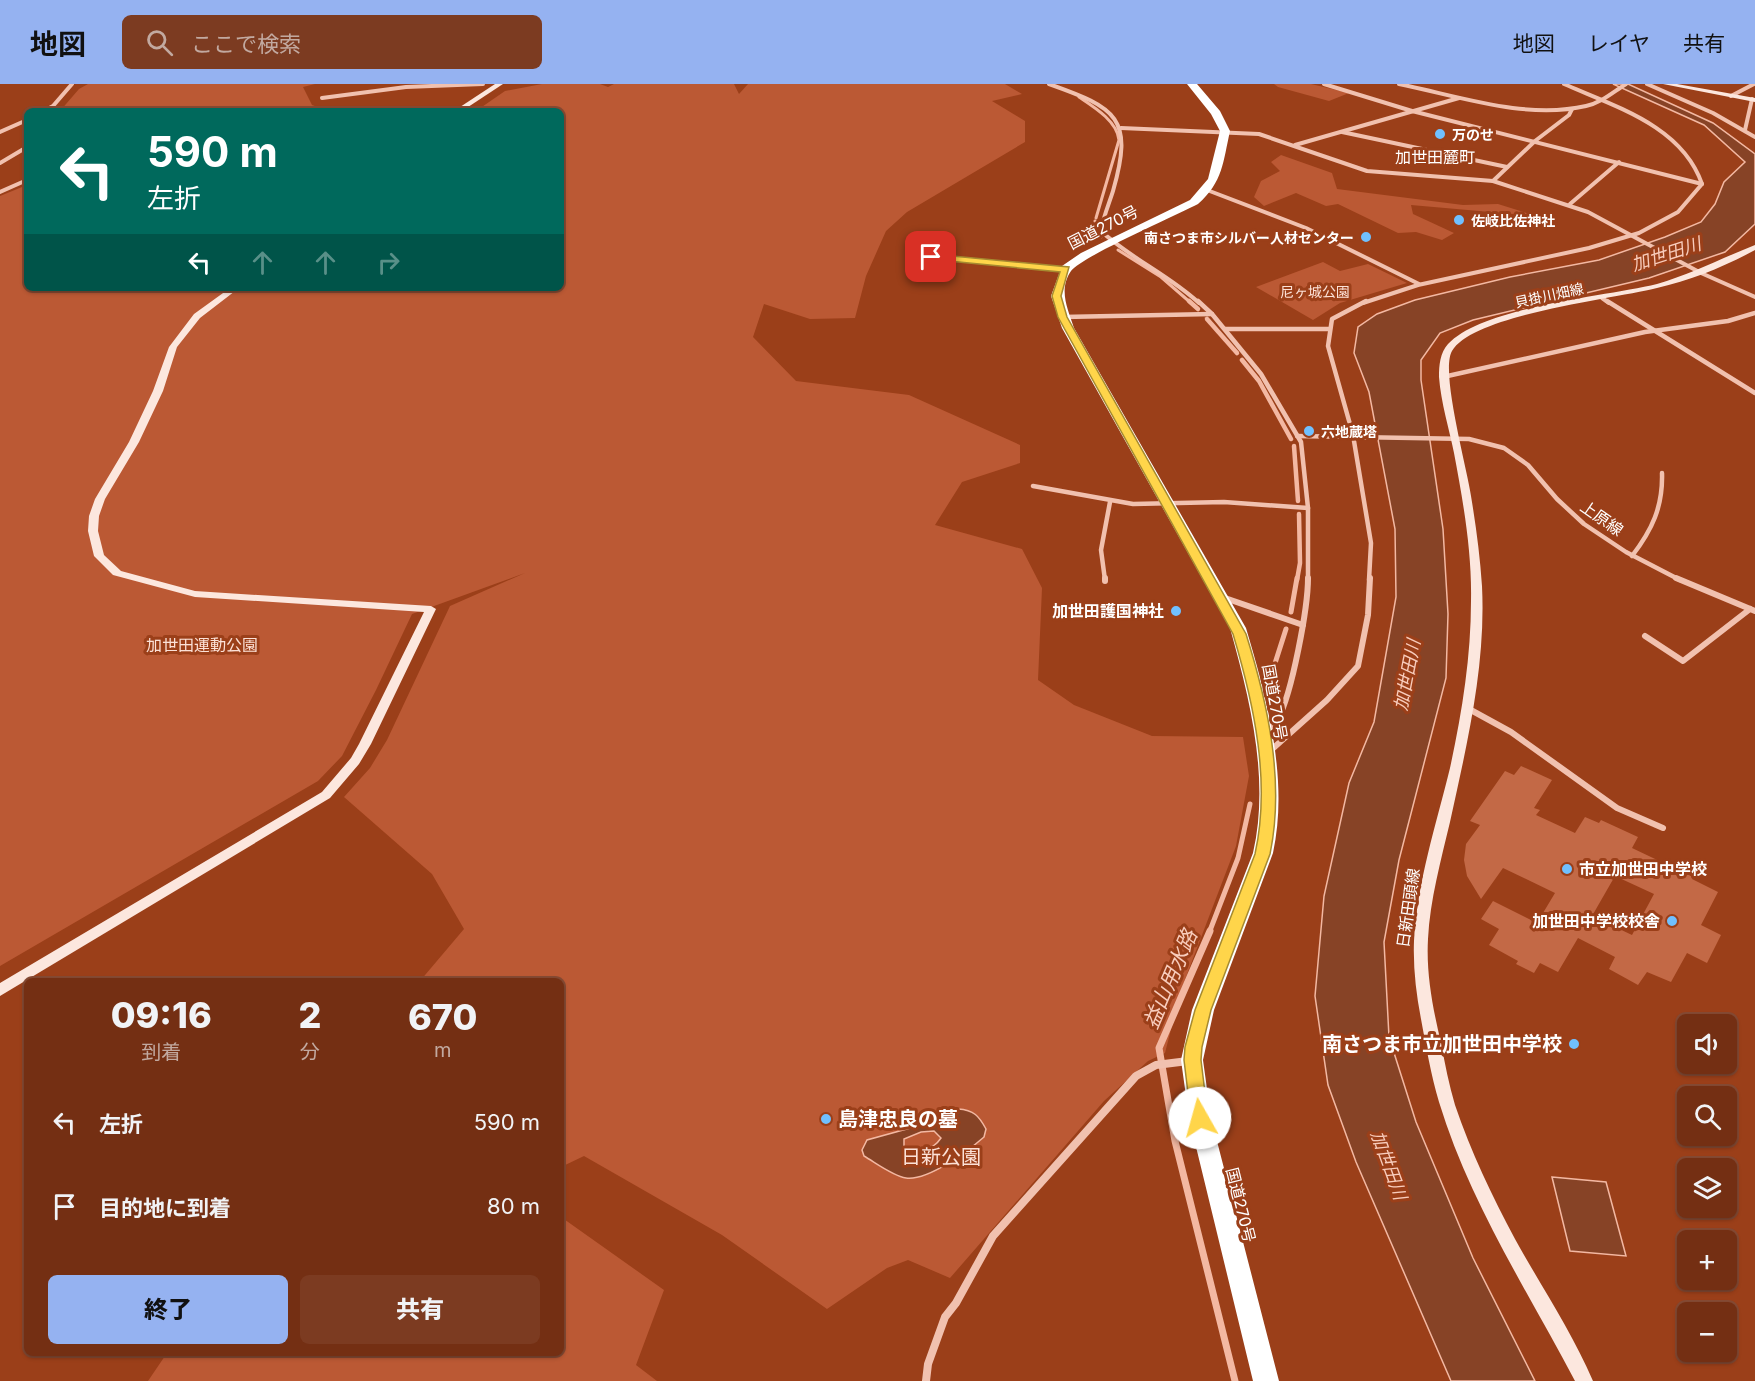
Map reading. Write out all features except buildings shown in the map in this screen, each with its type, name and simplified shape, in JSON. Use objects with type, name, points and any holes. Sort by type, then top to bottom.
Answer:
[{"type":"highway","points":[[1192,84],[1216,113],[1225,131],[1220,156],[1207,190]]},
{"type":"highway","name":"国道270号","points":[[1207,190],[1180,210],[1085,256],[1066,269],[1057,296],[1062,317],[1238,628],[1251,673],[1265,755],[1270,801],[1263,854],[1185,1061],[1266,1381]]},
{"type":"street","points":[[49,108],[72,84]]},
{"type":"street","points":[[322,98],[406,87],[483,84]]},
{"type":"street","points":[[462,108],[500,84]]},
{"type":"street","points":[[1049,84],[1088,98],[1121,128],[1124,142],[1113,193],[1102,218],[1101,231],[1114,243],[1173,281],[1212,314],[1261,374],[1301,442],[1308,508],[1308,584],[1303,625],[1292,674],[1278,720],[1260,736]]},
{"type":"street","points":[[1324,84],[1412,111],[1702,184]]},
{"type":"street","points":[[1340,88],[1347,84]]},
{"type":"street","points":[[1398,84],[1534,108],[1572,109],[1601,100],[1626,84]]},
{"type":"street","points":[[1265,755],[1328,700],[1358,666],[1368,615],[1371,543],[1353,435],[1328,346],[1332,319],[1345,310],[1419,284],[1559,257],[1631,235],[1679,211],[1691,200],[1702,184],[1700,170],[1680,145],[1657,129],[1564,84]]},
{"type":"street","points":[[1647,84],[1745,130],[1755,137]]},
{"type":"street","points":[[1666,84],[1753,100],[1745,130]]},
{"type":"street","points":[[1731,96],[1754,84]]},
{"type":"street","points":[[1295,145],[1463,97]]},
{"type":"street","points":[[1493,181],[1535,141],[1569,115],[1572,109]]},
{"type":"street","points":[[0,132],[24,122]]},
{"type":"street","points":[[1121,128],[1259,134],[1295,145],[1349,167],[1367,171],[1493,181],[1570,204],[1698,271],[1755,297]]},
{"type":"street","points":[[1341,132],[1507,167]]},
{"type":"street","points":[[0,163],[24,149]]},
{"type":"street","points":[[1570,204],[1619,162]]},
{"type":"street","points":[[0,192],[24,181]]},
{"type":"street","points":[[1207,190],[1257,207],[1296,224],[1419,284]]},
{"type":"street","name":"貝掛川畑線","points":[[1453,442],[1443,377],[1448,350],[1469,332],[1514,316],[1655,287],[1755,248]]},
{"type":"street","points":[[931,257],[1066,269]]},
{"type":"street","points":[[0,990],[326,795],[355,761],[365,744],[431,609],[195,594],[117,573],[99,556],[93,531],[94,516],[100,498],[134,442],[158,391],[173,347],[197,316],[231,291]]},
{"type":"street","points":[[1602,298],[1755,393]]},
{"type":"street","points":[[1443,377],[1646,332],[1728,321],[1755,313]]},
{"type":"street","points":[[1062,317],[1212,314]]},
{"type":"street","points":[[1225,329],[1329,329]]},
{"type":"street","name":"上原線","points":[[1297,436],[1361,435],[1453,442],[1484,441],[1518,456],[1536,471],[1568,511],[1632,556],[1663,572],[1752,610]]},
{"type":"street","name":"日新田頭線","points":[[1453,442],[1475,567],[1477,601],[1469,709],[1444,812],[1422,934],[1421,968],[1429,1024],[1447,1102],[1459,1134],[1496,1218],[1584,1381]]},
{"type":"street","points":[[1632,556],[1650,531],[1664,499],[1662,472]]},
{"type":"street","points":[[1034,486],[1110,502],[1224,502],[1308,508]]},
{"type":"street","points":[[1105,581],[1101,550],[1110,502]]},
{"type":"street","points":[[1220,597],[1234,599],[1303,625]]},
{"type":"street","points":[[1645,636],[1683,661],[1752,610]]},
{"type":"street","points":[[1469,709],[1511,732],[1617,808],[1663,828]]},
{"type":"street","points":[[926,1381],[928,1364],[945,1317],[956,1303],[993,1236],[1136,1076],[1156,1065],[1185,1061]]},
{"type":"green space","points":[[88,84],[315,84],[303,87],[312,105],[320,108],[63,108],[79,89]]},
{"type":"green space","points":[[542,84],[600,84],[608,87],[614,84],[734,84],[739,94],[748,84],[1005,84],[1022,94],[992,101],[1025,121],[1025,142],[907,212],[886,231],[866,276],[855,318],[810,319],[764,304],[753,337],[796,381],[909,395],[1020,445],[1020,463],[962,482],[935,525],[1022,549],[1042,588],[1038,680],[1074,705],[1152,736],[1243,737],[1249,776],[1236,846],[1181,990],[1165,1053],[1148,1061],[1104,1101],[950,1278],[908,1260],[887,1268],[827,1309],[722,1235],[584,1156],[564,1166],[564,978],[423,978],[464,929],[432,874],[344,797],[370,768],[387,740],[450,606],[525,573],[412,614],[342,756],[318,781],[0,966],[0,196],[24,186],[24,291],[564,291],[564,108],[480,108],[505,91]]},
{"type":"green space","points":[[1274,84],[1311,84],[1349,93],[1329,101]]},
{"type":"green space","points":[[1281,155],[1332,173],[1337,189],[1463,205],[1498,204],[1536,216],[1542,223],[1529,229],[1515,230],[1486,223],[1522,222],[1524,220],[1513,214],[1411,205],[1413,214],[1454,233],[1442,240],[1416,232],[1398,233],[1338,204],[1326,206],[1296,193],[1264,206],[1254,197],[1261,181],[1280,171],[1271,162]]},
{"type":"green space","name":"尼ヶ城公園","points":[[1323,262],[1340,271],[1368,264],[1407,283],[1340,303],[1313,320],[1256,287]]},
{"type":"green space","points":[[564,1219],[664,1290],[636,1365],[657,1381],[148,1381],[165,1356],[564,1356]]},
{"type":"water","name":"加世田川","points":[[1613,84],[1628,84],[1713,123],[1755,154],[1755,224],[1725,252],[1649,278],[1473,320],[1440,333],[1421,360],[1421,380],[1443,529],[1448,614],[1446,678],[1399,860],[1384,942],[1389,1037],[1416,1122],[1473,1258],[1535,1381],[1451,1381],[1356,1162],[1328,1085],[1315,996],[1324,896],[1349,783],[1374,722],[1396,597],[1395,529],[1369,392],[1354,353],[1358,327],[1377,314],[1415,300],[1510,277],[1599,260],[1701,222],[1715,204],[1724,182],[1745,162],[1704,125]]},
{"type":"water","points":[[958,1109],[975,1115],[986,1129],[984,1137],[958,1157],[936,1170],[915,1178],[896,1175],[864,1156],[862,1150],[867,1140],[914,1127]],"holes":[[[934,1131],[941,1138],[934,1146],[924,1150],[914,1151],[904,1147],[904,1139],[921,1132]]]},
{"type":"water","points":[[1552,1177],[1606,1182],[1626,1256],[1570,1251]]},
{"type":"waterway","name":"益山用水路","points":[[1079,97],[1109,121],[1119,140],[1096,218]]},
{"type":"waterway","name":"益山用水路","points":[[1095,221],[1097,234],[1101,237]]},
{"type":"waterway","name":"益山用水路","points":[[1118,250],[1161,277],[1191,303]]},
{"type":"waterway","name":"益山用水路","points":[[1189,301],[1198,309]]},
{"type":"waterway","name":"益山用水路","points":[[1207,319],[1237,353]]},
{"type":"waterway","name":"益山用水路","points":[[1242,360],[1259,381],[1291,439]]},
{"type":"waterway","name":"益山用水路","points":[[1294,446],[1298,501]]},
{"type":"waterway","name":"益山用水路","points":[[1297,580],[1300,563],[1299,514]]},
{"type":"waterway","name":"益山用水路","points":[[1291,612],[1297,578]]},
{"type":"waterway","name":"益山用水路","points":[[1269,682],[1286,629]]},
{"type":"waterway","name":"益山用水路","points":[[1209,933],[1238,858],[1250,804]]},
{"type":"waterway","name":"益山用水路","points":[[1210,931],[1159,1048],[1175,1141],[1235,1381]]},
{"type":"place","name":"万のせ","points":[[1440,134]]},
{"type":"place","name":"佐岐比佐神社","points":[[1459,220]]},
{"type":"place","name":"南さつま市シルバー人材センター","points":[[1366,237]]},
{"type":"place","name":"六地蔵塔","points":[[1309,431]]},
{"type":"place","name":"加世田護国神社","points":[[1176,611]]},
{"type":"place","name":"市立加世田中学校","points":[[1567,869]]},
{"type":"place","name":"加世田中学校校舎","points":[[1672,921]]},
{"type":"place","name":"南さつま市立加世田中学校","points":[[1574,1044]]},
{"type":"place","name":"島津忠良の墓","points":[[826,1119]]},
{"type":"district","name":"加世田麓町","points":[[1435,157]]},
{"type":"route","points":[[931,257],[1066,269],[1061,278],[1057,296],[1062,317],[1240,634],[1251,673],[1260,736],[1269,774],[1269,826],[1263,854],[1215,984],[1203,1010],[1193,1047],[1192,1060],[1200,1118]]},
{"type":"park label","name":"加世田運動公園","points":[[202,645]]},
{"type":"park label","name":"日新公園","points":[[941,1157]]}]
